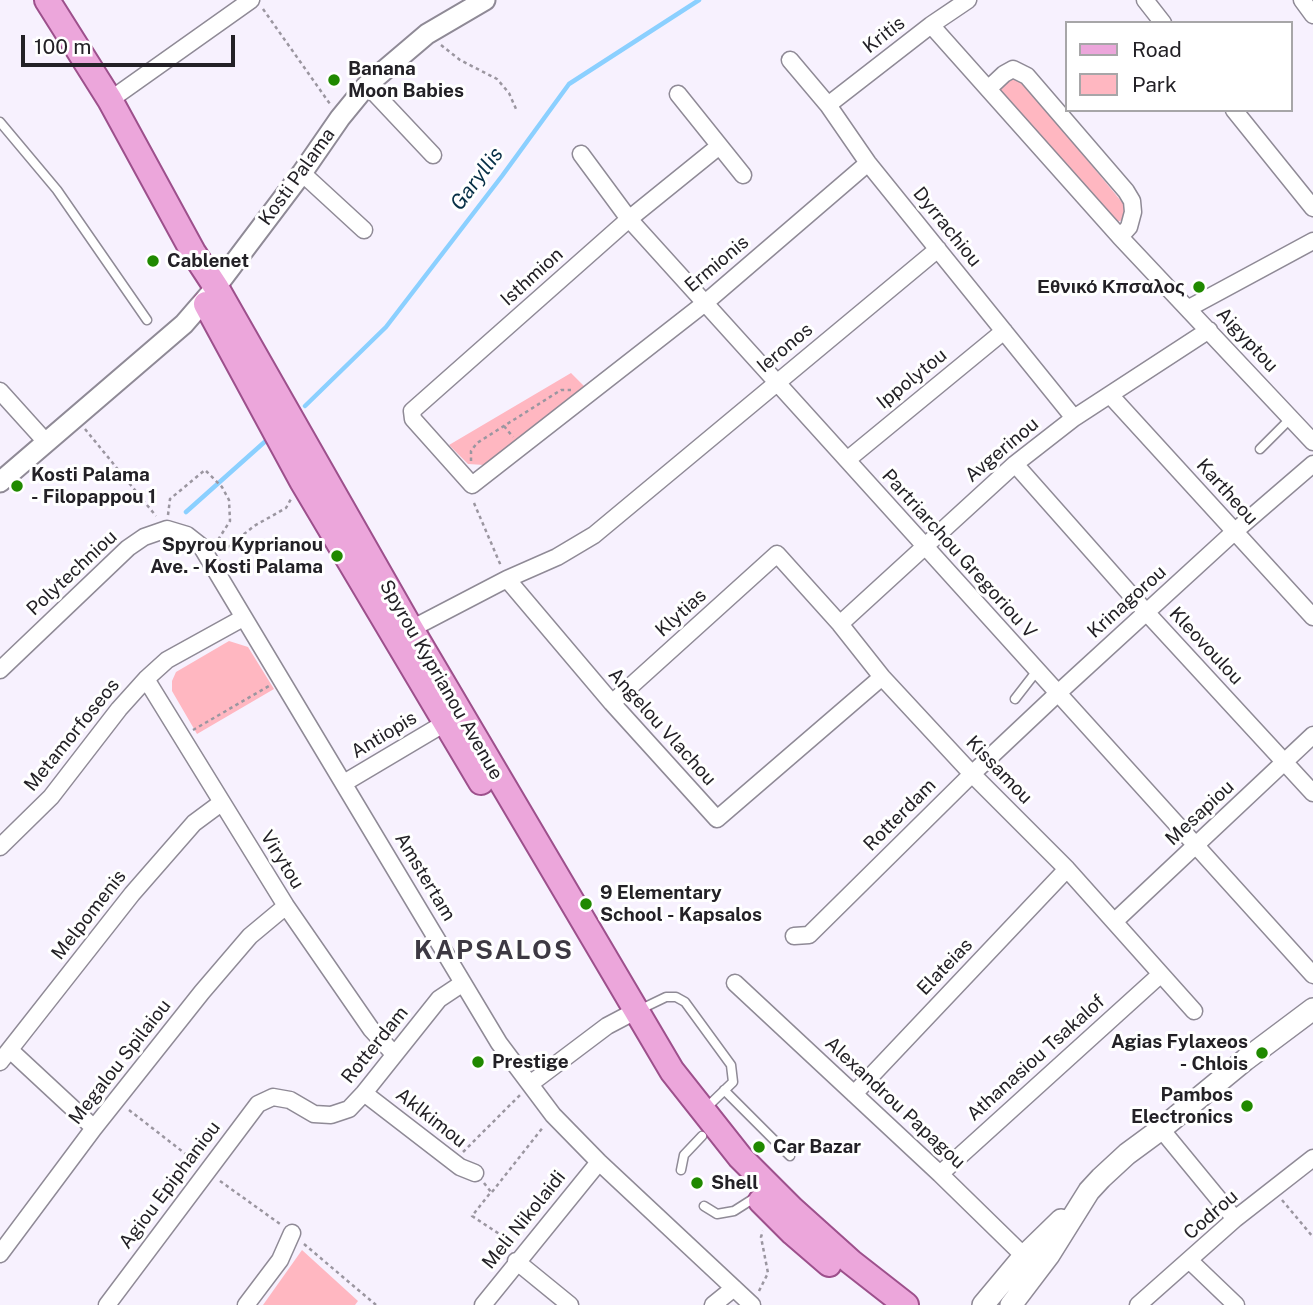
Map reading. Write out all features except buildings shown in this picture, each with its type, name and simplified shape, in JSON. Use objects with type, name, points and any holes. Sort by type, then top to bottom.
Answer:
[{"type":"main road","name":"Spyrou Kyprianou Avenue","points":[[36,0],[411,629],[631,1014]]},
{"type":"main road","name":"Spyrou Kyprianou Avenue","points":[[47,0],[110,100],[193,252],[210,294],[302,481],[446,723],[631,1014],[672,1071],[702,1124],[756,1197],[793,1233],[878,1305]]},
{"type":"main road","points":[[984,1305],[1024,1256],[1127,1154],[1313,1009]]},
{"type":"main road","name":"Spyrou Kyprianou Avenue","points":[[702,1124],[851,1262],[906,1305]]},
{"type":"main road","points":[[1011,1305],[1049,1255],[1083,1200]]},
{"type":"street","points":[[110,100],[251,0]]},
{"type":"street","name":"Kosti Palama","points":[[0,482],[184,324],[210,294],[367,85],[427,34],[485,0]]},
{"type":"street","name":"Kritis","points":[[828,105],[931,25],[968,0]]},
{"type":"street","points":[[1145,0],[1161,21]]},
{"type":"street","points":[[1302,0],[1313,15]]},
{"type":"street","name":"Aigyptou","points":[[931,25],[1120,237],[1313,442]]},
{"type":"street","name":"Dyrrachiou","points":[[790,60],[828,105],[868,163],[1074,418]]},
{"type":"street","points":[[988,89],[1013,69],[1027,76],[1132,201],[1133,212],[1129,227],[1120,237]]},
{"type":"street","points":[[367,85],[433,155]]},
{"type":"street","points":[[678,94],[743,175]]},
{"type":"street","points":[[1236,112],[1313,208]]},
{"type":"street","name":"Isthmion","points":[[438,448],[413,419],[412,411],[629,219],[718,147]]},
{"type":"street","name":"Partriarchou Gregoriou V","points":[[582,154],[629,219],[1036,672],[1313,975]]},
{"type":"street","name":"Ermionis","points":[[438,448],[472,485],[583,393],[705,303],[868,163]]},
{"type":"street","points":[[302,173],[364,230]]},
{"type":"street","points":[[1189,308],[1310,248]]},
{"type":"street","name":"Ieronos","points":[[507,579],[557,557],[594,535],[938,249]]},
{"type":"street","name":"Avgerinou","points":[[840,624],[1015,464],[1074,418],[1209,330]]},
{"type":"street","name":"Ippolytou","points":[[847,460],[1004,331]]},
{"type":"street","points":[[0,391],[46,442]]},
{"type":"street","name":"Kartheou","points":[[1110,395],[1313,617]]},
{"type":"street","name":"Kleovoulou","points":[[1015,464],[1147,613],[1313,793]]},
{"type":"street","name":"Krinagorou","points":[[972,774],[1234,532],[1313,464]]},
{"type":"street","name":"Polytechniou","points":[[0,670],[128,548],[144,537],[167,529]]},
{"type":"street","name":"Amstertam","points":[[167,529],[187,535],[201,546],[210,558],[243,618],[499,1043],[553,1115],[750,1303]]},
{"type":"street","name":"Kissamou","points":[[777,554],[840,624],[882,677],[972,774],[1067,869],[1194,1011]]},
{"type":"street","name":"Klytias","points":[[612,703],[777,554]]},
{"type":"street","points":[[411,629],[507,579]]},
{"type":"street","name":"Angelou Vlachou","points":[[507,579],[612,703],[717,819],[882,677]]},
{"type":"street","name":"Metamorfoseos","points":[[0,848],[51,797],[119,709],[146,679],[167,660],[243,618]]},
{"type":"street","name":"Virytou","points":[[146,679],[286,906],[371,1029],[394,1054]]},
{"type":"street","name":"Antiopis","points":[[344,783],[446,723]]},
{"type":"street","name":"Mesapiou","points":[[1115,921],[1313,736]]},
{"type":"street","name":"Rotterdam","points":[[794,936],[809,934],[972,774]]},
{"type":"street","name":"Melpomenis","points":[[5,1056],[132,894],[194,823],[221,803]]},
{"type":"street","name":"Elateias","points":[[854,1094],[1067,869]]},
{"type":"street","name":"Megalou Spilaiou","points":[[0,1254],[94,1128],[202,992],[250,936],[286,906]]},
{"type":"street","name":"Athanasiou Tsakalof","points":[[940,1174],[1161,974]]},
{"type":"street","name":"Rotterdam","points":[[273,1097],[290,1100],[314,1114],[331,1115],[349,1109],[439,999],[463,982]]},
{"type":"street","name":"Alexandrou Papagou","points":[[735,983],[1024,1256]]},
{"type":"street","points":[[530,1084],[607,1026],[631,1014]]},
{"type":"street","points":[[5,1056],[94,1128]]},
{"type":"street","name":"Aklkimou","points":[[364,1093],[453,1162],[475,1173]]},
{"type":"street","name":"Agiou Epiphaniou","points":[[107,1305],[258,1104],[273,1097]]},
{"type":"street","points":[[1161,1129],[1235,1219]]},
{"type":"street","name":"Codrou","points":[[1138,1305],[1235,1219],[1313,1158]]},
{"type":"street","name":"Meli Nikolaidi","points":[[483,1305],[599,1161]]},
{"type":"street","points":[[246,1305],[279,1260],[292,1233]]},
{"type":"street","points":[[520,1256],[570,1305]]},
{"type":"street","points":[[1190,1261],[1236,1305]]},
{"type":"street","points":[[713,1305],[734,1288]]},
{"type":"lane","points":[[0,122],[57,190],[148,320]]},
{"type":"lane","points":[[1260,449],[1291,418]]},
{"type":"lane","points":[[1015,699],[1036,672]]},
{"type":"lane","points":[[631,1014],[666,997],[676,997],[685,1002],[731,1065],[733,1082],[724,1090],[702,1124],[684,1155],[681,1170]]},
{"type":"lane","points":[[724,1090],[790,1156]]},
{"type":"lane","points":[[704,1206],[718,1214],[726,1213],[756,1197]]},
{"type":"path","points":[[256,0],[340,118]]},
{"type":"path","points":[[427,34],[460,60],[497,79],[509,93],[516,109]]},
{"type":"path","points":[[471,468],[471,451],[477,443],[561,390],[583,393]]},
{"type":"path","points":[[76,417],[167,529]]},
{"type":"path","points":[[167,529],[170,499],[205,470],[222,487],[229,500],[230,522],[210,558]]},
{"type":"path","points":[[210,558],[254,526],[286,508],[302,481]]},
{"type":"path","points":[[474,503],[507,579]]},
{"type":"path","points":[[183,736],[281,679]]},
{"type":"path","points":[[453,1162],[530,1084]]},
{"type":"path","points":[[116,1100],[292,1233],[376,1305]]},
{"type":"path","points":[[520,1256],[472,1216],[553,1115]]},
{"type":"path","points":[[475,1173],[491,1192]]},
{"type":"path","points":[[1273,1190],[1313,1237]]},
{"type":"path","points":[[750,1303],[768,1273],[761,1237],[764,1227]]},
{"type":"green space","points":[[1014,78],[1023,82],[1126,207],[1126,219],[1117,222],[997,95],[998,86],[1003,81]]},
{"type":"green space","points":[[571,373],[584,386],[484,465],[468,464],[449,445]]},
{"type":"green space","points":[[229,641],[248,647],[274,689],[197,734],[172,691],[172,681],[176,672]]},
{"type":"green space","points":[[302,1250],[358,1301],[355,1305],[263,1305]]},
{"type":"waterway","name":"Garyllis","points":[[305,406],[386,327],[569,84],[699,0]]},
{"type":"waterway","name":"Garyllis","points":[[186,512],[269,438]]},
{"type":"place","name":"Banana Moon Babies","points":[[334,80]]},
{"type":"place","name":"Cablenet","points":[[153,261]]},
{"type":"place","name":"Εθνικό Κπσαλος","points":[[1199,287]]},
{"type":"place","name":"Kosti Palama - Filopappou 1","points":[[17,486]]},
{"type":"place","name":"Spyrou Kyprianou Ave. - Kosti Palama","points":[[337,556]]},
{"type":"place","name":"9 Elementary School - Kapsalos","points":[[586,904]]},
{"type":"place","name":"Agias Fylaxeos - Chlois","points":[[1262,1053]]},
{"type":"place","name":"Prestige","points":[[478,1062]]},
{"type":"place","name":"Pambos Electronics","points":[[1247,1106]]},
{"type":"place","name":"Car Bazar","points":[[759,1147]]},
{"type":"place","name":"Shell","points":[[697,1183]]},
{"type":"district","name":"KAPSALOS","points":[[494,951]]}]
